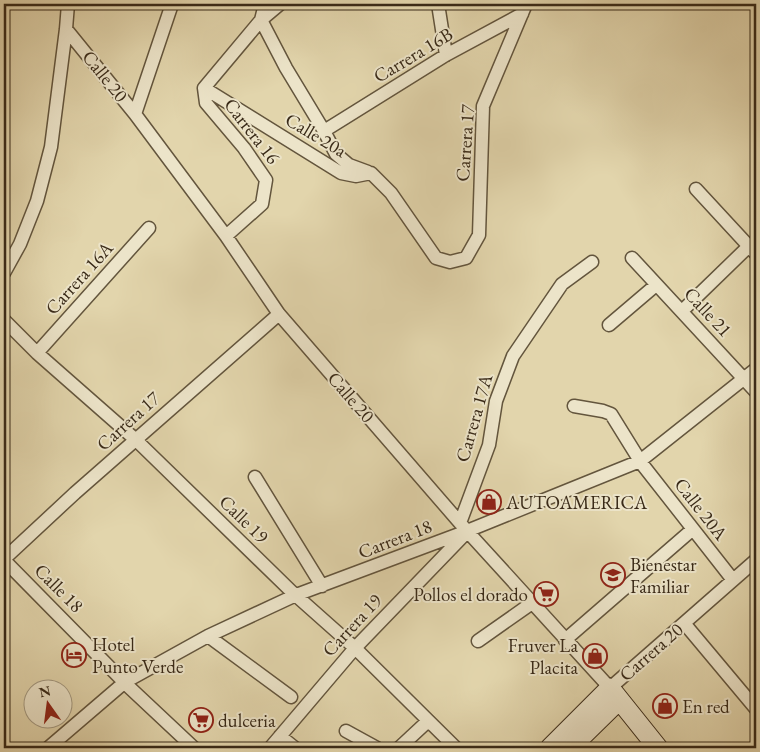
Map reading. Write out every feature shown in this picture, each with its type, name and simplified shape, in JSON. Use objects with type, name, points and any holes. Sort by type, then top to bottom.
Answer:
[{"type":"street","points":[[4,273],[20,244],[37,201],[51,147],[68,4]]},
{"type":"street","points":[[135,114],[172,4]]},
{"type":"street","points":[[265,4],[262,20],[286,68],[336,154],[349,165],[372,173]]},
{"type":"street","name":"Carrera 16","points":[[226,236],[262,204],[266,180],[244,148],[206,104],[204,88],[262,20],[280,4]]},
{"type":"street","points":[[438,4],[446,55]]},
{"type":"street","name":"Carrera 16B","points":[[324,131],[524,9]]},
{"type":"street","name":"Carrera 17","points":[[372,173],[391,193],[436,258],[450,262],[466,258],[479,235],[483,106],[524,9]]},
{"type":"street","name":"Calle 20","points":[[66,29],[135,114],[226,236],[279,314],[464,527],[615,694],[658,748]]},
{"type":"street","name":"Calle 20a","points":[[204,88],[341,173],[356,176],[372,173]]},
{"type":"street","points":[[682,311],[752,250],[696,189]]},
{"type":"street","name":"Carrera 16A","points":[[36,353],[149,228]]},
{"type":"street","name":"Calle 21","points":[[632,258],[756,392]]},
{"type":"street","name":"Carrera 17A","points":[[464,527],[490,445],[496,401],[513,356],[562,284],[592,262]]},
{"type":"street","points":[[609,325],[656,285]]},
{"type":"street","name":"Carrera 17","points":[[4,560],[279,314]]},
{"type":"street","name":"Calle 19","points":[[4,320],[36,353],[136,440],[296,595],[355,648],[456,748]]},
{"type":"street","name":"Carrera 18","points":[[48,748],[125,682],[208,636],[296,595],[464,527],[640,461],[756,368]]},
{"type":"street","name":"Calle 20A","points":[[574,406],[611,414],[640,461],[733,580]]},
{"type":"street","points":[[255,477],[322,586]]},
{"type":"street","name":"Carrera 19","points":[[270,748],[355,648],[464,527]]},
{"type":"street","points":[[565,640],[694,529]]},
{"type":"street","name":"Calle 18","points":[[4,560],[125,682],[194,748]]},
{"type":"street","name":"Carrera 20","points":[[550,748],[615,694],[684,623],[756,560]]},
{"type":"street","points":[[478,641],[532,603]]},
{"type":"street","points":[[684,623],[756,709]]},
{"type":"street","points":[[208,636],[291,698]]},
{"type":"street","points":[[570,748],[615,694]]},
{"type":"street","points":[[399,748],[428,721]]},
{"type":"street","points":[[346,731],[376,748]]},
{"type":"street","points":[[280,736],[296,748]]},
{"type":"place","name":"AUTOAMERICA","points":[[489,502]]},
{"type":"place","name":"Bienestar Familiar","points":[[613,575]]},
{"type":"place","name":"Pollos el dorado","points":[[546,594]]},
{"type":"place","name":"Hotel Punto Verde","points":[[74,655]]},
{"type":"place","name":"Fruver La Placita","points":[[595,656]]},
{"type":"place","name":"En red","points":[[665,706]]},
{"type":"place","name":"dulceria","points":[[201,720]]}]
